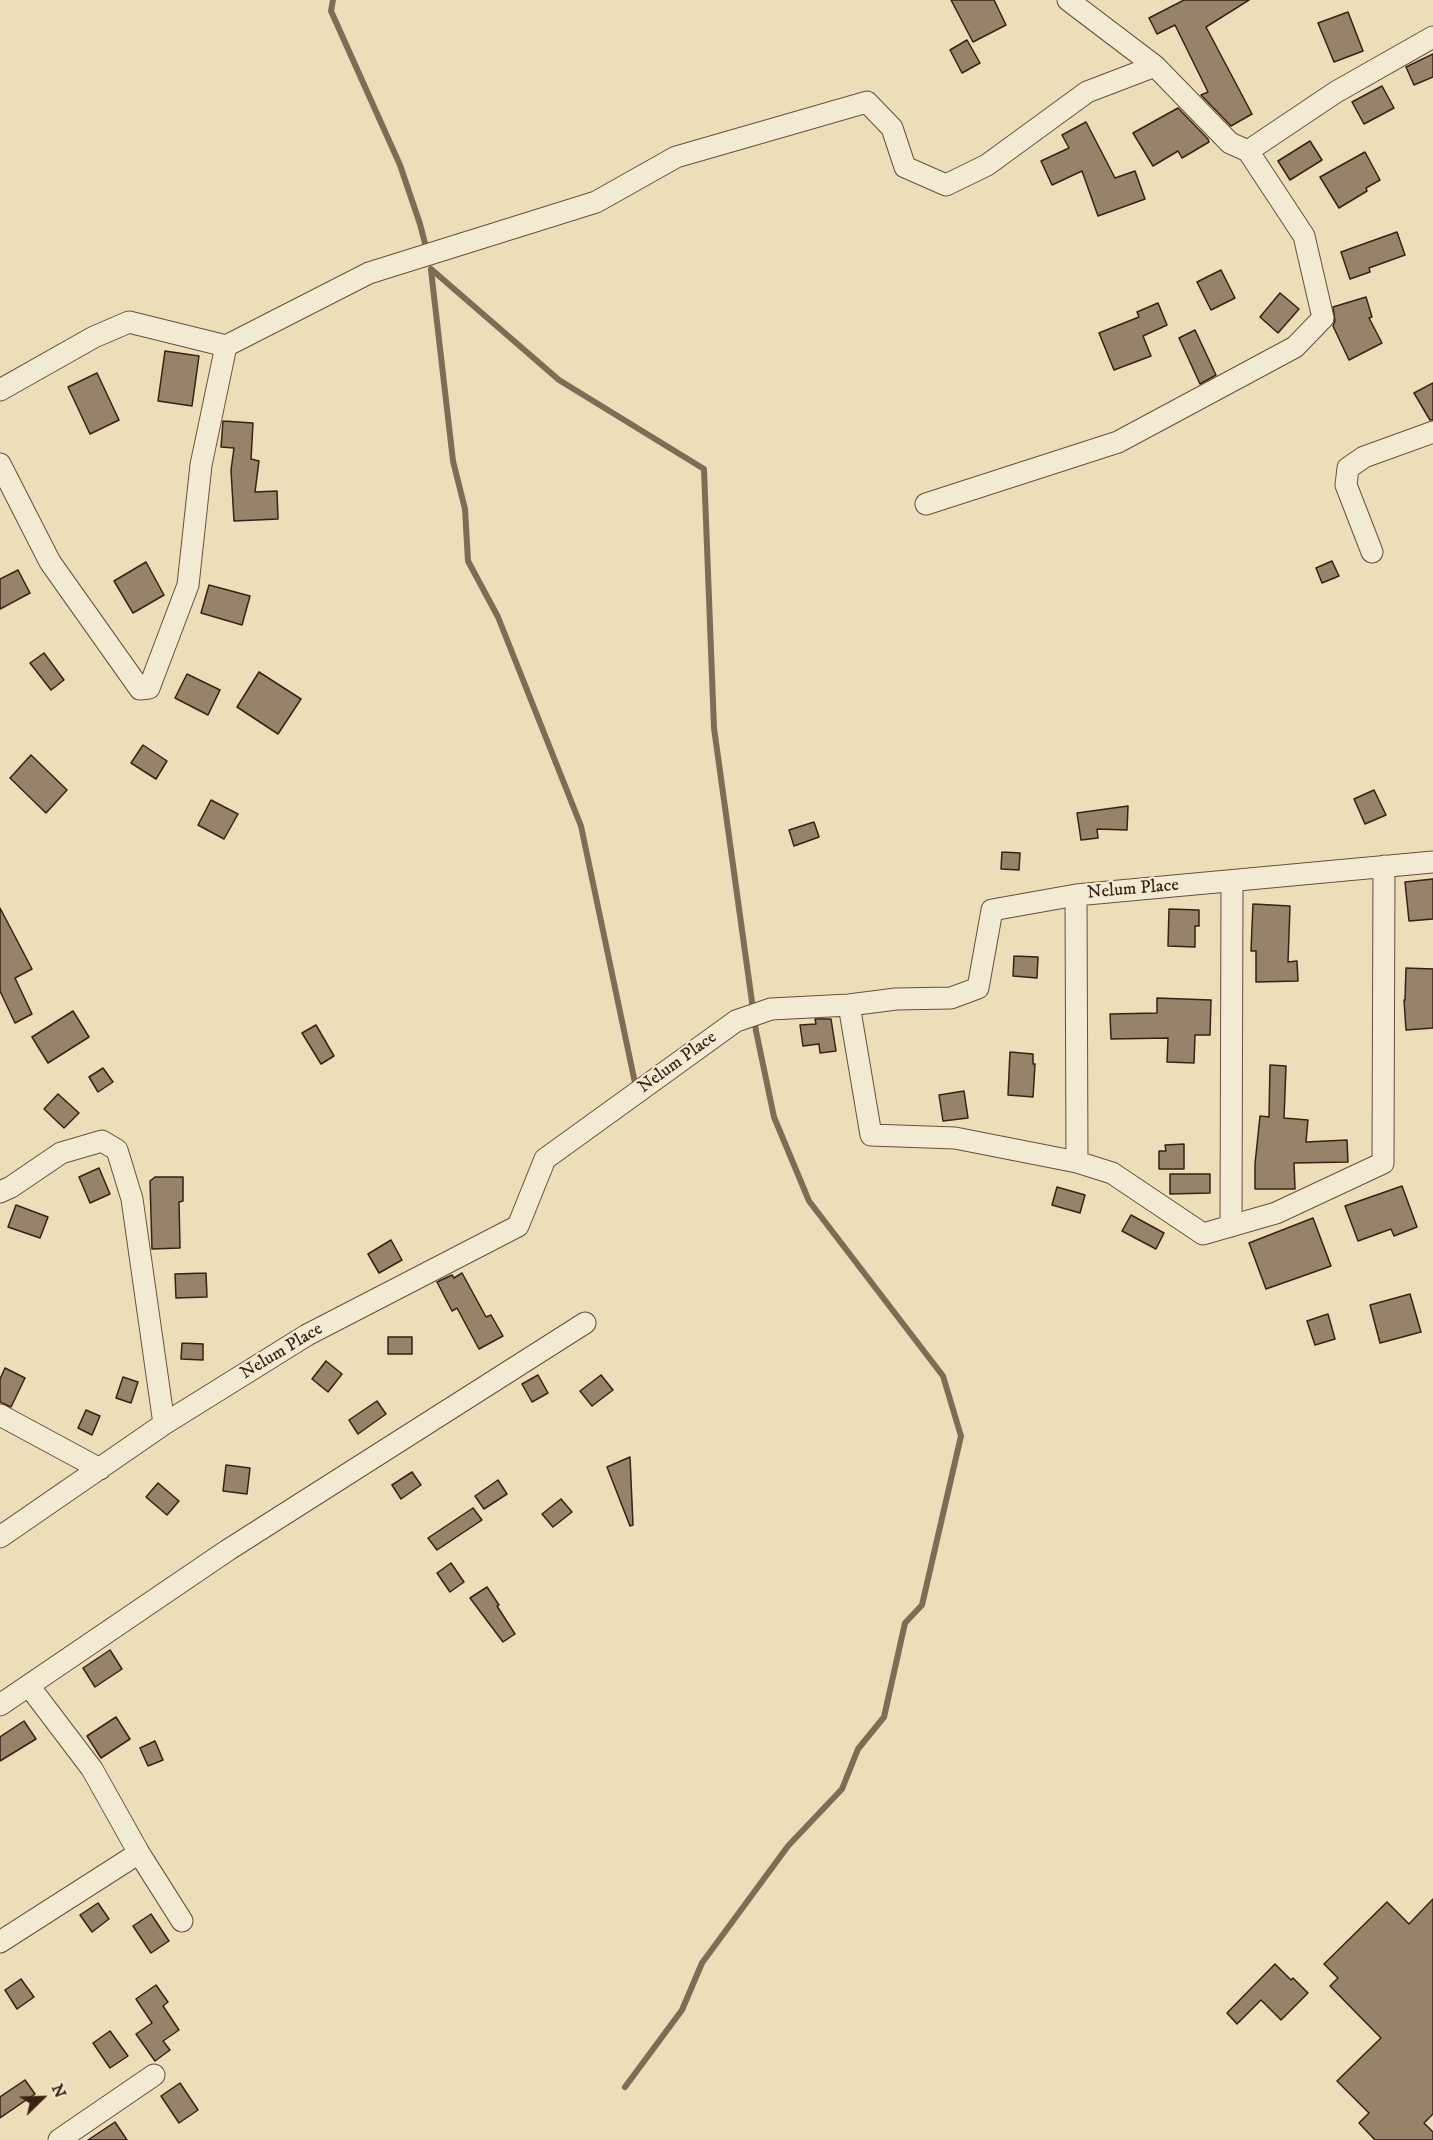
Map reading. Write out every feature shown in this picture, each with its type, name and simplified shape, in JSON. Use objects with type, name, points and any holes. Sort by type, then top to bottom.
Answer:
[{"type":"street","points":[[926,504],[1118,442],[1295,347],[1323,318],[1304,236],[1248,151],[1230,143],[1155,66],[1068,0]]},
{"type":"street","points":[[1248,151],[1336,92],[1433,37]]},
{"type":"street","points":[[0,390],[94,337],[129,322],[226,346],[369,273],[596,202],[676,157],[867,102],[892,128],[905,167],[946,185],[987,165],[1087,92],[1155,66]]},
{"type":"street","points":[[0,464],[50,561],[140,689],[149,687],[188,585],[201,465],[226,346]]},
{"type":"street","points":[[1372,552],[1346,485],[1348,468],[1364,457],[1433,432]]},
{"type":"street","name":"Nelum Place","points":[[0,1537],[164,1424],[307,1335],[518,1226],[545,1160],[736,1021],[771,1009],[849,1005],[896,999],[951,998],[978,988],[992,910],[1076,895],[1433,862]]},
{"type":"street","points":[[849,1005],[871,1135],[954,1138],[1077,1162],[1112,1173],[1203,1234],[1276,1213],[1383,1163],[1384,866]]},
{"type":"street","points":[[1231,1226],[1233,881]]},
{"type":"street","points":[[1076,895],[1077,1162]]},
{"type":"street","points":[[0,1192],[61,1153],[102,1142],[117,1150],[132,1198],[164,1424]]},
{"type":"street","points":[[0,1705],[228,1550],[585,1323]]},
{"type":"street","points":[[0,1415],[100,1469]]},
{"type":"street","points":[[29,1686],[92,1769],[139,1853],[182,1921]]},
{"type":"street","points":[[0,1941],[139,1853]]},
{"type":"street","points":[[58,2140],[154,2075]]},
{"type":"building","points":[[951,0],[994,0],[1006,25],[973,42]]},
{"type":"building","points":[[1184,0],[1249,0],[1206,27],[1252,114],[1231,126],[1201,95],[1208,92],[1175,25],[1157,34],[1149,18]]},
{"type":"building","points":[[1348,12],[1363,51],[1334,62],[1318,23]]},
{"type":"building","points":[[967,40],[980,63],[962,73],[950,50]]},
{"type":"building","points":[[1433,54],[1433,77],[1414,85],[1406,67]]},
{"type":"building","points":[[1382,86],[1394,108],[1364,124],[1352,102]]},
{"type":"building","points":[[1178,108],[1209,142],[1182,158],[1178,151],[1153,166],[1133,133]]},
{"type":"building","points":[[1086,122],[1115,178],[1135,171],[1145,199],[1098,216],[1082,171],[1052,185],[1041,161],[1069,148],[1062,135]]},
{"type":"building","points":[[1310,141],[1322,160],[1290,180],[1278,161]]},
{"type":"building","points":[[1365,152],[1380,180],[1339,208],[1320,177]]},
{"type":"building","points":[[1397,232],[1405,255],[1369,268],[1370,272],[1350,279],[1341,252]]},
{"type":"building","points":[[1221,270],[1235,298],[1211,310],[1197,282]]},
{"type":"building","points":[[1280,293],[1299,309],[1278,333],[1260,317]]},
{"type":"building","points":[[1366,297],[1372,317],[1369,318],[1382,343],[1349,360],[1333,326],[1335,321],[1333,307]]},
{"type":"building","points":[[1158,303],[1167,325],[1143,336],[1151,356],[1114,370],[1099,333],[1139,317],[1137,312]]},
{"type":"building","points":[[1195,330],[1216,375],[1200,384],[1179,338]]},
{"type":"building","points":[[165,351],[199,356],[192,406],[158,401]]},
{"type":"building","points":[[97,373],[119,420],[90,434],[68,387]]},
{"type":"building","points":[[1433,383],[1433,420],[1430,420],[1414,393]]},
{"type":"building","points":[[223,421],[253,423],[251,459],[259,461],[255,492],[277,491],[278,519],[234,521],[231,470],[234,448],[221,447]]},
{"type":"building","points":[[1332,561],[1339,576],[1322,583],[1316,568]]},
{"type":"building","points":[[146,562],[164,595],[133,613],[114,581]]},
{"type":"building","points":[[18,570],[30,593],[0,609],[0,579]]},
{"type":"building","points":[[209,585],[250,596],[242,625],[201,613]]},
{"type":"building","points":[[44,653],[64,680],[51,690],[30,663]]},
{"type":"building","points":[[259,672],[301,699],[278,734],[237,707]]},
{"type":"building","points":[[187,674],[220,690],[208,715],[175,698]]},
{"type":"building","points":[[143,745],[167,761],[156,779],[131,763]]},
{"type":"building","points":[[31,755],[67,790],[46,813],[10,778]]},
{"type":"building","points":[[1374,790],[1386,815],[1365,824],[1354,799]]},
{"type":"building","points":[[211,800],[238,814],[224,839],[198,825]]},
{"type":"building","points":[[1128,806],[1127,830],[1097,829],[1098,838],[1081,840],[1077,813]]},
{"type":"building","points":[[814,822],[819,837],[794,846],[789,830]]},
{"type":"building","points":[[1002,852],[1020,853],[1019,870],[1001,869]]},
{"type":"building","points":[[1433,879],[1433,919],[1409,921],[1405,882]]},
{"type":"building","points":[[1253,904],[1290,906],[1288,962],[1297,961],[1298,981],[1256,982],[1256,951],[1251,951]]},
{"type":"building","points":[[0,908],[32,969],[15,978],[32,1014],[15,1023],[0,991]]},
{"type":"building","points":[[1169,909],[1199,910],[1199,926],[1195,926],[1195,947],[1168,946]]},
{"type":"building","points":[[1014,956],[1038,957],[1037,978],[1013,976]]},
{"type":"building","points":[[1406,968],[1433,969],[1433,1028],[1406,1030],[1404,1000]]},
{"type":"building","points":[[1157,998],[1211,1000],[1210,1035],[1195,1035],[1194,1063],[1167,1062],[1168,1038],[1111,1039],[1110,1014],[1157,1013]]},
{"type":"building","points":[[73,1011],[89,1037],[48,1063],[32,1037]]},
{"type":"building","points":[[815,1019],[831,1019],[836,1051],[820,1053],[819,1044],[803,1046],[800,1025],[816,1024]]},
{"type":"building","points":[[316,1025],[334,1056],[321,1064],[302,1033]]},
{"type":"building","points":[[1010,1052],[1033,1054],[1033,1064],[1035,1064],[1033,1097],[1008,1095]]},
{"type":"building","points":[[1270,1065],[1286,1066],[1284,1118],[1308,1120],[1306,1142],[1347,1140],[1348,1162],[1294,1163],[1295,1189],[1255,1189],[1260,1116],[1269,1117]]},
{"type":"building","points":[[103,1068],[113,1082],[98,1092],[89,1077]]},
{"type":"building","points":[[964,1091],[968,1118],[943,1121],[939,1095]]},
{"type":"building","points":[[58,1094],[79,1113],[64,1128],[44,1109]]},
{"type":"building","points":[[1184,1144],[1184,1169],[1159,1169],[1159,1151],[1166,1151],[1165,1145]]},
{"type":"building","points":[[99,1168],[110,1194],[90,1203],[79,1177]]},
{"type":"building","points":[[1170,1174],[1210,1174],[1210,1193],[1170,1194]]},
{"type":"building","points":[[155,1177],[183,1177],[183,1201],[179,1202],[180,1248],[152,1249],[150,1181]]},
{"type":"building","points":[[1402,1186],[1417,1227],[1394,1236],[1391,1229],[1358,1241],[1345,1206]]},
{"type":"building","points":[[1057,1187],[1085,1195],[1080,1213],[1052,1205]]},
{"type":"building","points":[[16,1205],[48,1217],[40,1238],[8,1227]]},
{"type":"building","points":[[1131,1215],[1164,1233],[1156,1249],[1122,1231]]},
{"type":"building","points":[[1313,1218],[1331,1266],[1266,1289],[1249,1243]]},
{"type":"building","points":[[391,1240],[402,1260],[379,1273],[368,1254]]},
{"type":"building","points":[[206,1273],[207,1297],[176,1298],[175,1274]]},
{"type":"building","points":[[462,1273],[486,1317],[491,1315],[503,1336],[479,1349],[457,1308],[452,1311],[437,1282],[452,1275],[454,1278]]},
{"type":"building","points":[[1410,1294],[1421,1332],[1380,1343],[1370,1305]]},
{"type":"building","points":[[1328,1314],[1335,1339],[1315,1345],[1307,1321]]},
{"type":"building","points":[[388,1337],[412,1337],[412,1354],[388,1354]]},
{"type":"building","points":[[182,1343],[203,1344],[203,1360],[181,1359]]},
{"type":"building","points":[[326,1361],[342,1374],[328,1392],[312,1379]]},
{"type":"building","points":[[5,1368],[25,1378],[11,1407],[0,1402],[0,1379]]},
{"type":"building","points":[[538,1375],[548,1393],[532,1402],[522,1384]]},
{"type":"building","points":[[601,1375],[613,1390],[592,1406],[580,1391]]},
{"type":"building","points":[[123,1377],[138,1382],[131,1403],[116,1398]]},
{"type":"building","points":[[377,1401],[386,1414],[358,1434],[349,1420]]},
{"type":"building","points":[[86,1410],[100,1416],[92,1435],[78,1428]]},
{"type":"building","points":[[630,1457],[633,1525],[630,1526],[607,1467]]},
{"type":"building","points":[[226,1465],[250,1468],[247,1494],[223,1491]]},
{"type":"building","points":[[412,1472],[421,1485],[401,1499],[392,1485]]},
{"type":"building","points":[[498,1480],[507,1494],[484,1509],[475,1496]]},
{"type":"building","points":[[158,1483],[179,1501],[167,1515],[146,1497]]},
{"type":"building","points":[[561,1499],[572,1512],[553,1527],[542,1514]]},
{"type":"building","points":[[473,1508],[482,1520],[437,1550],[428,1538]]},
{"type":"building","points":[[451,1563],[464,1582],[450,1592],[437,1573]]},
{"type":"building","points":[[487,1587],[515,1634],[503,1642],[470,1598]]},
{"type":"building","points":[[110,1650],[122,1669],[95,1687],[83,1668]]},
{"type":"building","points":[[116,1717],[130,1739],[101,1758],[87,1736]]},
{"type":"building","points":[[24,1721],[36,1739],[0,1761],[0,1737]]},
{"type":"building","points":[[155,1741],[163,1760],[148,1766],[140,1748]]},
{"type":"building","points":[[1433,1899],[1433,2114],[1424,2123],[1433,2132],[1433,2140],[1375,2140],[1359,2123],[1369,2113],[1337,2081],[1381,2038],[1330,1986],[1338,1978],[1324,1964],[1387,1902],[1409,1924]]},
{"type":"building","points":[[98,1903],[109,1919],[92,1932],[80,1915]]},
{"type":"building","points":[[151,1914],[169,1941],[151,1953],[133,1926]]},
{"type":"building","points":[[1275,1964],[1308,1993],[1281,2020],[1261,2000],[1237,2024],[1227,2013]]},
{"type":"building","points":[[21,1979],[34,1997],[17,2009],[5,1990]]},
{"type":"building","points":[[156,1985],[168,2002],[163,2006],[179,2030],[163,2041],[170,2050],[155,2061],[136,2034],[152,2023],[136,1999]]},
{"type":"building","points":[[110,2031],[128,2056],[110,2068],[93,2043]]},
{"type":"building","points":[[25,2080],[35,2094],[0,2118],[0,2097]]},
{"type":"building","points":[[180,2083],[198,2110],[179,2123],[161,2096]]},
{"type":"building","points":[[115,2122],[127,2140],[88,2140]]},
{"type":"waterway","points":[[333,0],[331,11],[400,165],[427,251]]},
{"type":"waterway","points":[[431,269],[559,380],[704,469],[714,728],[756,1031],[774,1117],[809,1201],[943,1376],[961,1436],[922,1605],[905,1623],[884,1717],[858,1749],[842,1789],[788,1846],[702,1963],[682,2010],[625,2087]]},
{"type":"waterway","points":[[431,270],[453,461],[465,509],[468,561],[498,617],[581,826],[635,1083]]}]
